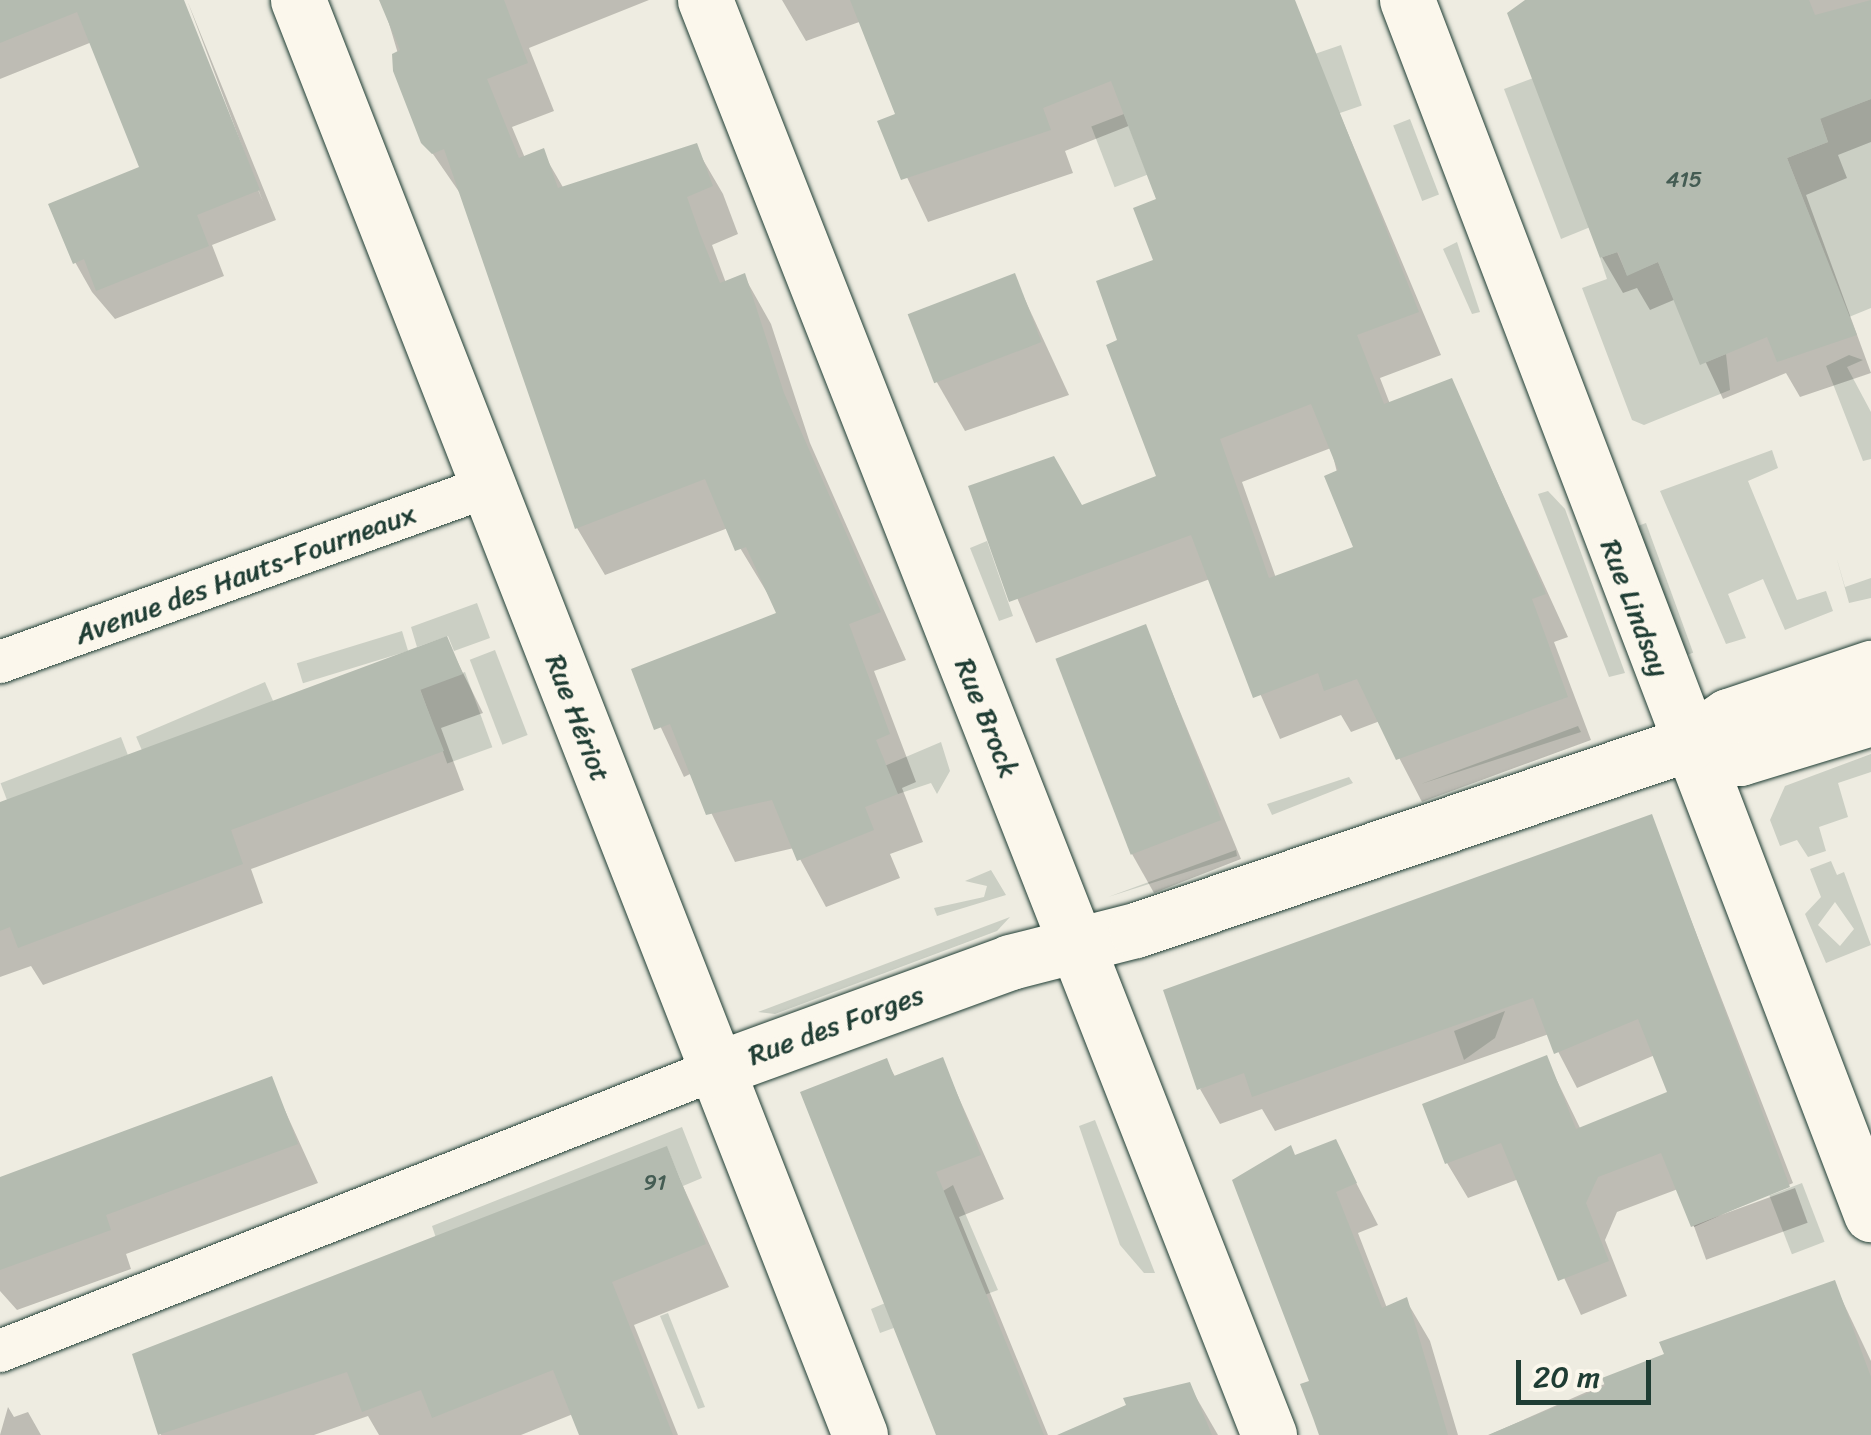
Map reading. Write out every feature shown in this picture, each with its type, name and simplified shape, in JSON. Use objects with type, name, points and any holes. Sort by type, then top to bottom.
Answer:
[{"type":"street","name":"Rue Hériot","points":[[298,0],[860,1435]]},
{"type":"street","name":"Rue Brock","points":[[706,0],[1269,1435]]},
{"type":"street","name":"Rue Lindsay","points":[[1407,0],[1688,744],[1871,1214]]},
{"type":"street","name":"Avenue des Hauts-Fourneaux","points":[[0,662],[489,486]]},
{"type":"street","name":"Rue des Forges","points":[[0,1352],[714,1070],[1076,944],[1688,744],[1728,716],[1871,668]]},
{"type":"street","points":[[1688,744],[1740,758],[1871,718]]},
{"type":"shaded area","points":[[1341,45],[1362,106],[1336,114],[1315,54]]},
{"type":"shaded area","points":[[1571,64],[1605,221],[1561,239],[1504,89]]},
{"type":"shaded area","points":[[1871,99],[1871,308],[1849,317],[1787,158],[1828,142],[1820,118]]},
{"type":"shaded area","points":[[1124,114],[1147,175],[1115,187],[1091,127]]},
{"type":"shaded area","points":[[1410,119],[1439,195],[1422,201],[1393,125]]},
{"type":"shaded area","points":[[1457,242],[1480,312],[1472,314],[1443,249]]},
{"type":"shaded area","points":[[1617,252],[1627,275],[1658,262],[1701,364],[1726,354],[1730,390],[1644,425],[1632,420],[1582,288],[1607,279],[1600,258]]},
{"type":"shaded area","points":[[1849,355],[1863,360],[1847,367],[1871,412],[1871,459],[1863,461],[1826,366]]},
{"type":"shaded area","points":[[1772,450],[1778,468],[1748,481],[1797,600],[1826,591],[1833,611],[1785,630],[1763,579],[1728,594],[1746,638],[1726,644],[1660,491]]},
{"type":"shaded area","points":[[1548,491],[1565,509],[1625,673],[1609,677],[1538,494]]},
{"type":"shaded area","points":[[1646,523],[1693,653],[1678,658],[1631,528]]},
{"type":"shaded area","points":[[987,541],[1013,616],[999,621],[970,548]]},
{"type":"shaded area","points":[[1836,556],[1845,587],[1871,578],[1871,598],[1849,603]]},
{"type":"shaded area","points":[[477,603],[490,638],[454,651],[448,636],[417,647],[411,627]]},
{"type":"shaded area","points":[[402,631],[408,651],[303,683],[297,663]]},
{"type":"shaded area","points":[[495,650],[528,735],[502,745],[470,660]]},
{"type":"shaded area","points":[[465,672],[492,747],[447,764],[420,688]]},
{"type":"shaded area","points":[[265,682],[273,701],[144,756],[136,737]]},
{"type":"shaded area","points":[[1578,726],[1581,732],[1421,784]]},
{"type":"shaded area","points":[[121,737],[128,755],[7,801],[1,783]]},
{"type":"shaded area","points":[[941,742],[950,771],[937,794],[931,783],[898,794],[861,776]]},
{"type":"shaded area","points":[[1871,754],[1871,772],[1838,783],[1848,817],[1819,827],[1826,851],[1808,857],[1797,840],[1780,846],[1770,820],[1785,786]]},
{"type":"shaded area","points":[[1349,777],[1353,783],[1272,815],[1267,804]]},
{"type":"shaded area","points":[[1236,850],[1237,856],[1108,897]]},
{"type":"shaded area","points":[[1831,861],[1837,875],[1844,872],[1871,945],[1826,963],[1805,914],[1821,897],[1810,869]],"holes":[[[1835,902],[1854,929],[1840,946],[1818,925]]]},
{"type":"shaded area","points":[[991,870],[1006,895],[937,916],[934,908],[984,897],[987,886],[965,881]]},
{"type":"shaded area","points":[[1010,917],[997,931],[775,1014],[758,1012]]},
{"type":"shaded area","points":[[1505,1011],[1495,1038],[1464,1060],[1454,1031]]},
{"type":"shaded area","points":[[1095,1120],[1155,1273],[1144,1273],[1120,1245],[1079,1126]]},
{"type":"shaded area","points":[[682,1127],[702,1178],[683,1186],[667,1147],[436,1238],[432,1226]]},
{"type":"shaded area","points":[[1802,1183],[1825,1242],[1792,1254],[1769,1196]]},
{"type":"shaded area","points":[[953,1185],[998,1290],[880,1333],[871,1309],[974,1266],[943,1191]]},
{"type":"shaded area","points":[[668,1313],[705,1407],[698,1409],[660,1316]]},
{"type":"building","points":[[0,0],[184,0],[260,190],[197,215],[209,246],[96,291],[84,259],[73,264],[48,204],[139,167],[77,12],[0,43]]},
{"type":"building","points":[[379,0],[504,0],[528,63],[487,79],[519,158],[544,148],[558,188],[697,143],[713,186],[687,197],[700,234],[720,283],[745,273],[784,393],[881,612],[849,624],[890,734],[876,740],[898,794],[865,807],[874,830],[797,861],[772,800],[706,815],[670,724],[654,730],[631,669],[776,613],[746,547],[735,551],[705,479],[575,529],[444,149],[432,154],[421,143],[393,71],[392,54],[400,50]]},
{"type":"building","points":[[850,0],[1295,0],[1419,312],[1357,335],[1384,404],[1452,378],[1546,594],[1532,599],[1568,697],[1396,760],[1357,679],[1324,691],[1318,673],[1253,698],[1191,535],[1009,602],[968,486],[1054,456],[1082,505],[1156,476],[1106,345],[1117,340],[1096,281],[1153,260],[1133,208],[1156,199],[1111,81],[1043,108],[1051,130],[901,180],[877,121],[895,114]],"holes":[[[1311,404],[1338,470],[1324,476],[1353,547],[1269,578],[1220,439]]]},
{"type":"building","points":[[1525,0],[1809,0],[1815,15],[1871,0],[1871,99],[1820,119],[1828,142],[1787,158],[1857,335],[1777,362],[1767,337],[1700,365],[1658,262],[1627,276],[1618,252],[1600,258],[1507,13]]},
{"type":"building","points":[[1015,273],[1042,342],[934,383],[908,314]]},
{"type":"building","points":[[1146,624],[1221,820],[1131,855],[1055,659]]},
{"type":"building","points":[[447,636],[463,674],[420,690],[444,751],[231,830],[243,864],[18,948],[10,927],[0,931],[0,802]]},
{"type":"building","points":[[1652,814],[1790,1187],[1691,1227],[1661,1153],[1598,1177],[1586,1203],[1609,1261],[1558,1281],[1501,1143],[1445,1164],[1422,1104],[1547,1055],[1576,1129],[1667,1092],[1638,1019],[1554,1054],[1533,998],[1252,1097],[1244,1073],[1197,1090],[1163,990]]},
{"type":"building","points":[[943,1057],[981,1155],[936,1172],[1044,1435],[936,1435],[800,1092],[887,1058],[894,1076]]},
{"type":"building","points":[[272,1076],[298,1144],[106,1215],[111,1230],[0,1270],[0,1177]]},
{"type":"building","points":[[1336,1139],[1357,1183],[1336,1192],[1382,1308],[1407,1297],[1448,1435],[1319,1435],[1300,1384],[1309,1381],[1232,1180],[1291,1145],[1295,1155]]},
{"type":"building","points":[[667,1146],[706,1244],[612,1282],[673,1435],[579,1435],[553,1370],[432,1418],[421,1390],[362,1412],[347,1372],[158,1435],[132,1354]]},
{"type":"building","points":[[1835,1280],[1871,1377],[1871,1435],[1488,1435],[1605,1386],[1602,1378],[1664,1354],[1659,1342]]},
{"type":"building","points":[[1190,1382],[1212,1435],[1057,1435],[1126,1405],[1123,1398]]}]
